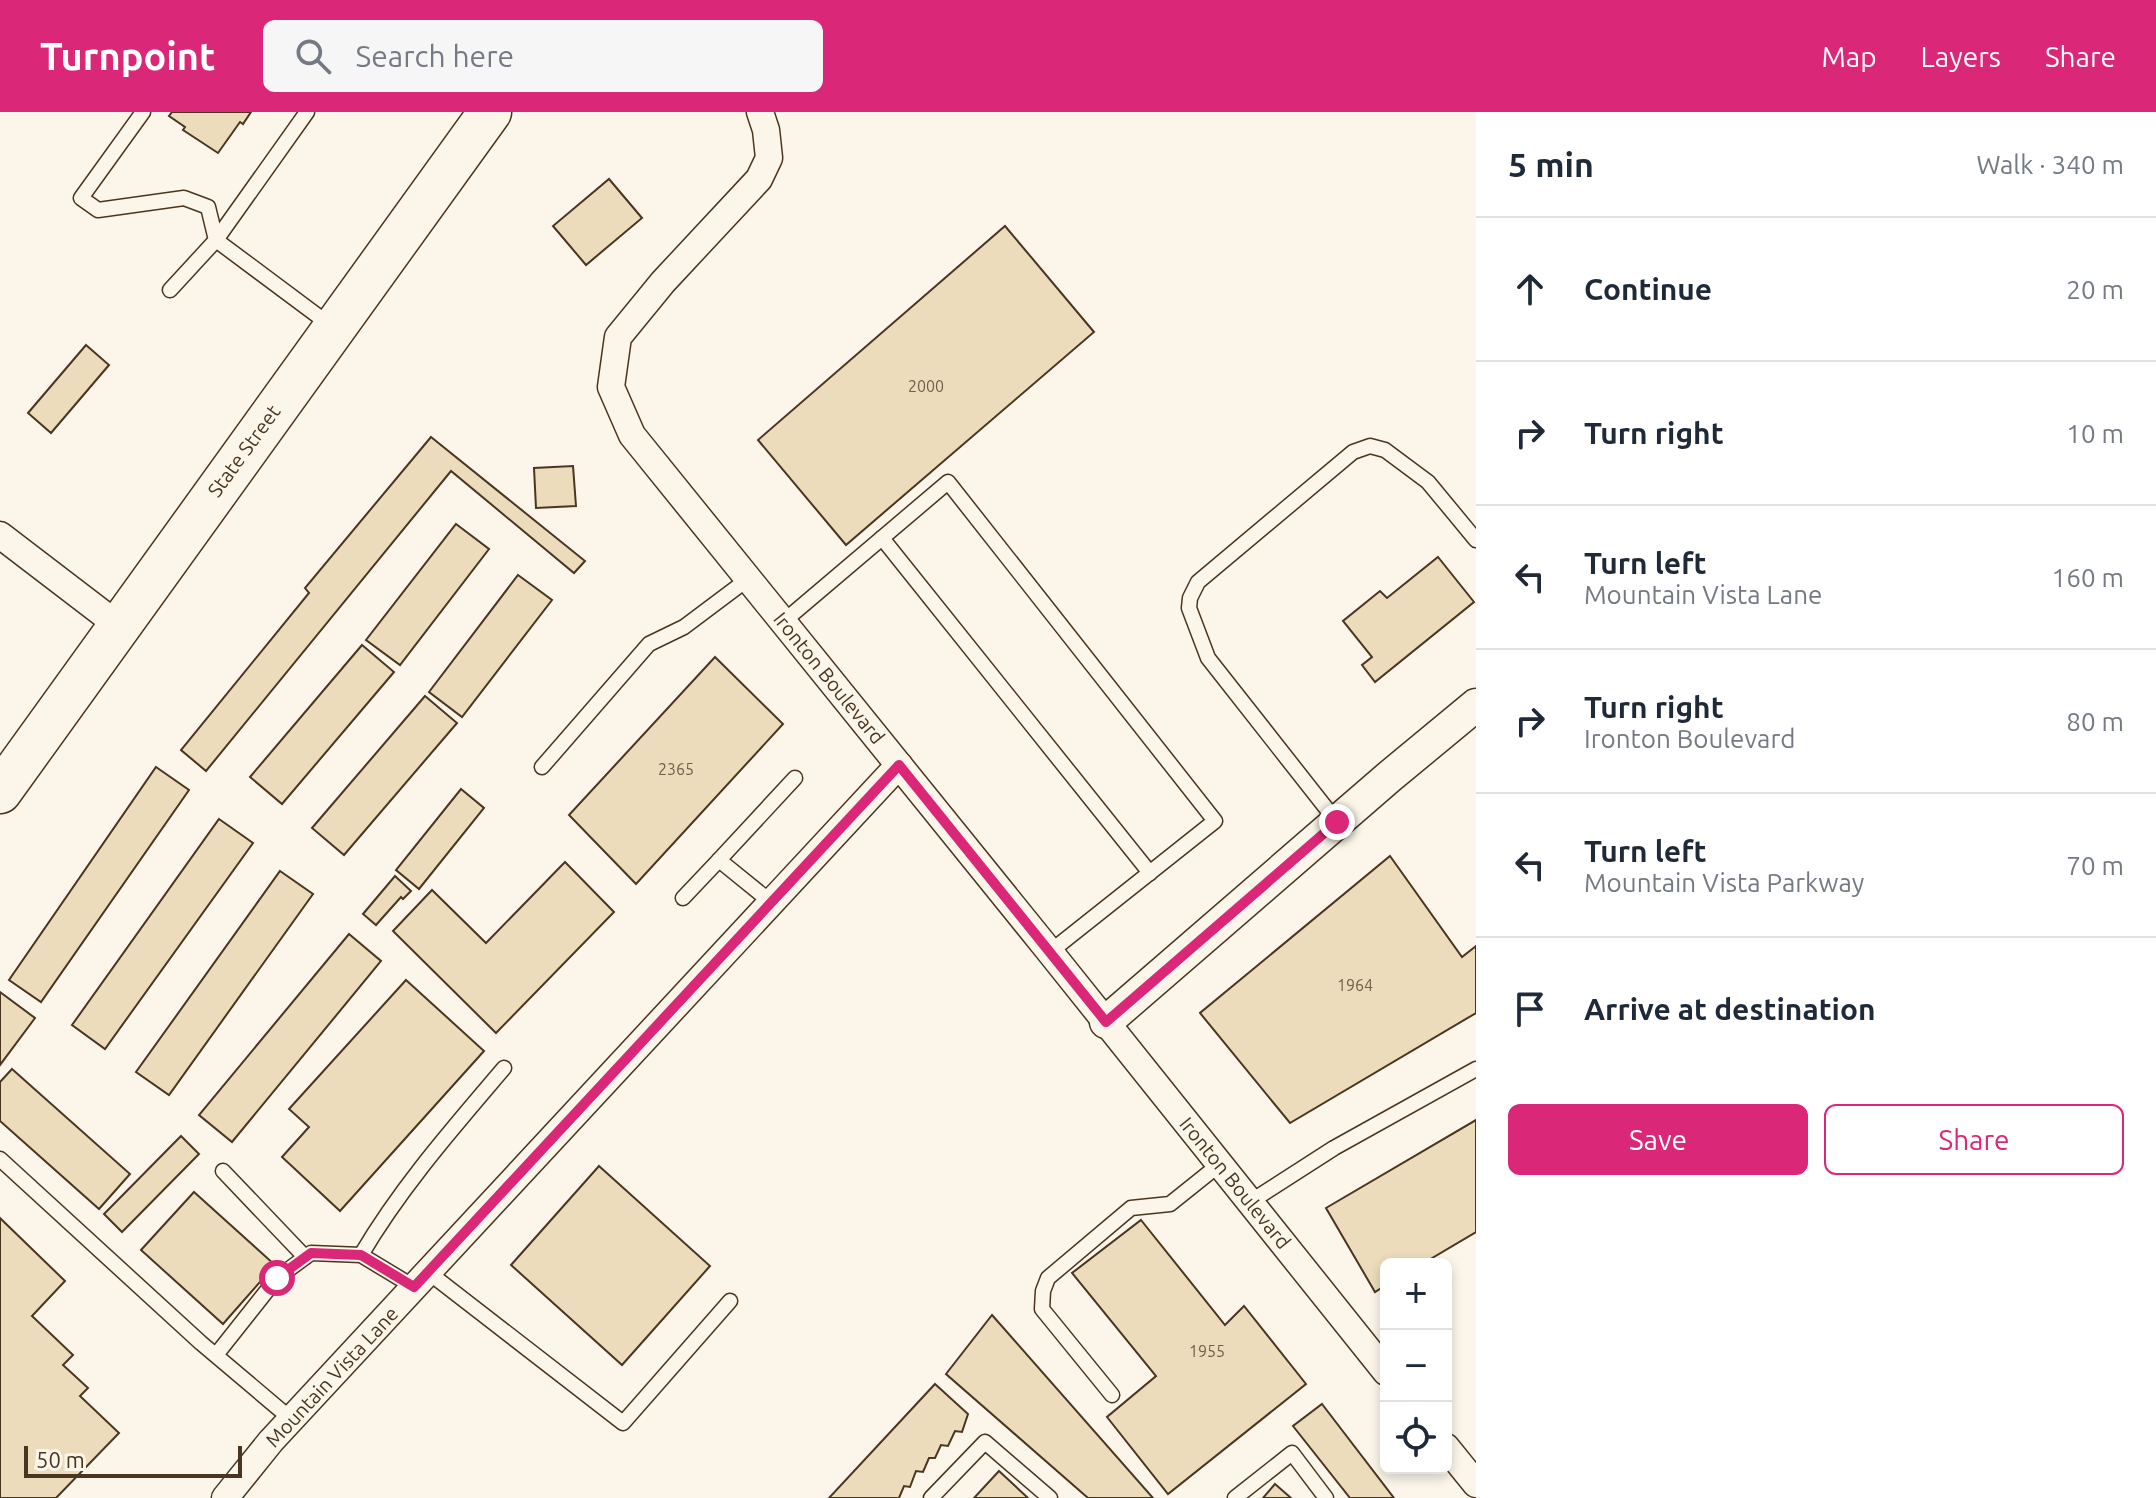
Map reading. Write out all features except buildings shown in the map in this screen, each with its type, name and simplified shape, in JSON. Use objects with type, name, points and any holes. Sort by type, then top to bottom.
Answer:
[{"type":"main road","name":"State Street","points":[[0,792],[490,112]]},
{"type":"street","name":"Ironton Boulevard","points":[[760,112],[766,130],[769,158],[759,179],[663,282],[618,337],[611,387],[632,435],[1380,1364]]},
{"type":"street","points":[[0,535],[119,626]]},
{"type":"street","points":[[1106,1022],[1476,705]]},
{"type":"street","name":"Mountain Vista Lane","points":[[225,1498],[291,1419],[899,765]]},
{"type":"street","points":[[1452,1454],[1476,1484]]},
{"type":"lane","points":[[143,112],[81,198],[98,210],[184,198],[208,207],[216,240],[334,328]]},
{"type":"lane","points":[[170,290],[216,240],[307,112]]},
{"type":"lane","points":[[1337,822],[1208,658],[1189,608],[1190,598],[1198,582],[1353,452],[1370,446],[1385,450],[1428,482],[1476,540]]},
{"type":"lane","points":[[783,622],[948,482],[1215,821],[1050,952]]},
{"type":"lane","points":[[882,538],[1150,873]]},
{"type":"lane","points":[[542,767],[649,644],[684,627],[748,579]]},
{"type":"lane","points":[[683,898],[795,778]]},
{"type":"lane","points":[[719,860],[772,903]]},
{"type":"lane","points":[[361,1255],[383,1218],[445,1137],[504,1068]]},
{"type":"lane","points":[[1250,1202],[1334,1148],[1476,1069]]},
{"type":"lane","points":[[0,1159],[291,1419]]},
{"type":"lane","points":[[1112,1395],[1042,1309],[1043,1291],[1048,1278],[1131,1208],[1170,1204],[1220,1164]]},
{"type":"lane","points":[[223,1171],[305,1257]]},
{"type":"lane","points":[[216,1355],[277,1278],[305,1257],[311,1253],[361,1255],[421,1280],[623,1423],[730,1301]]},
{"type":"lane","points":[[931,1498],[985,1442],[1050,1498]]},
{"type":"lane","points":[[1235,1498],[1292,1453],[1326,1498]]},
{"type":"route","points":[[277,1278],[311,1253],[361,1255],[414,1287],[899,765],[1106,1022],[1337,822]]}]
